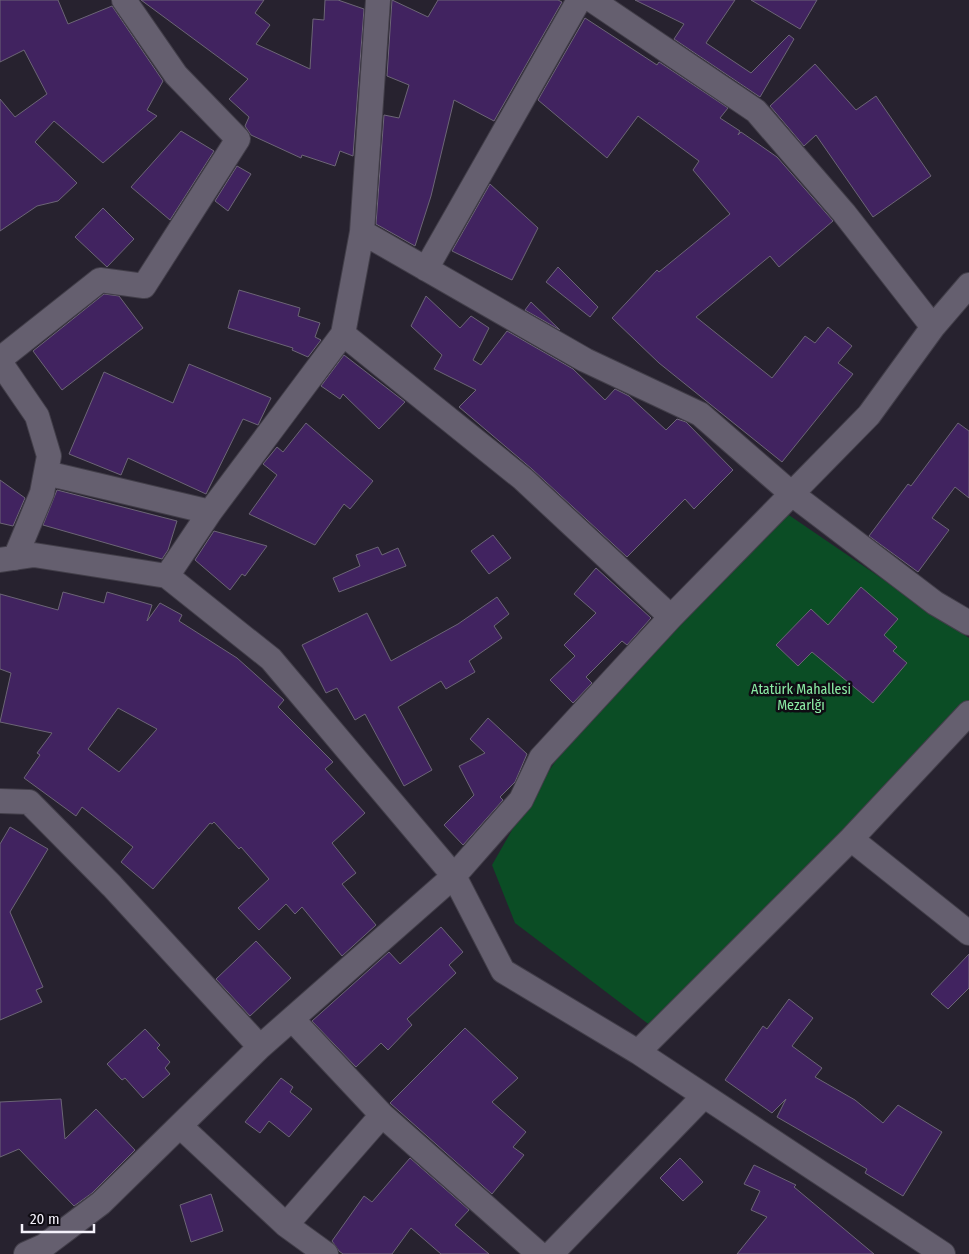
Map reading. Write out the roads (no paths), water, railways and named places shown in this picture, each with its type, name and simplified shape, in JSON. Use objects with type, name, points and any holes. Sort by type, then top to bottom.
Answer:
[{"type":"street","points":[[8,558],[42,493],[49,456],[37,416],[0,361],[100,280],[144,286],[238,139],[176,75],[124,0]]},
{"type":"street","points":[[167,576],[210,512],[343,334],[362,232],[378,0]]},
{"type":"street","points":[[426,269],[579,0]]},
{"type":"street","points":[[592,0],[756,111],[844,213],[933,327]]},
{"type":"street","points":[[362,232],[585,360],[700,414],[792,494],[935,604],[969,623]]},
{"type":"street","points":[[26,1254],[44,1246],[101,1203],[292,1018],[454,876],[521,800],[541,758],[671,617],[869,416],[933,327],[969,285]]},
{"type":"street","points":[[343,334],[523,480],[671,617]]},
{"type":"street","points":[[46,473],[210,512]]},
{"type":"street","points":[[8,558],[34,555],[167,576],[271,659],[454,876],[503,971],[638,1052],[943,1254]]},
{"type":"street","points":[[638,1052],[851,839],[969,713]]},
{"type":"street","points":[[0,802],[29,802],[112,886],[260,1048]]},
{"type":"street","points":[[851,839],[969,932]]},
{"type":"street","points":[[292,1018],[382,1115],[539,1254]]},
{"type":"street","points":[[551,1254],[704,1096]]},
{"type":"street","points":[[286,1225],[382,1115]]},
{"type":"street","points":[[180,1126],[286,1225],[326,1254]]},
{"type":"park label","name":"Atatürk Mahallesi Mezarlğı","points":[[801,698]]}]
